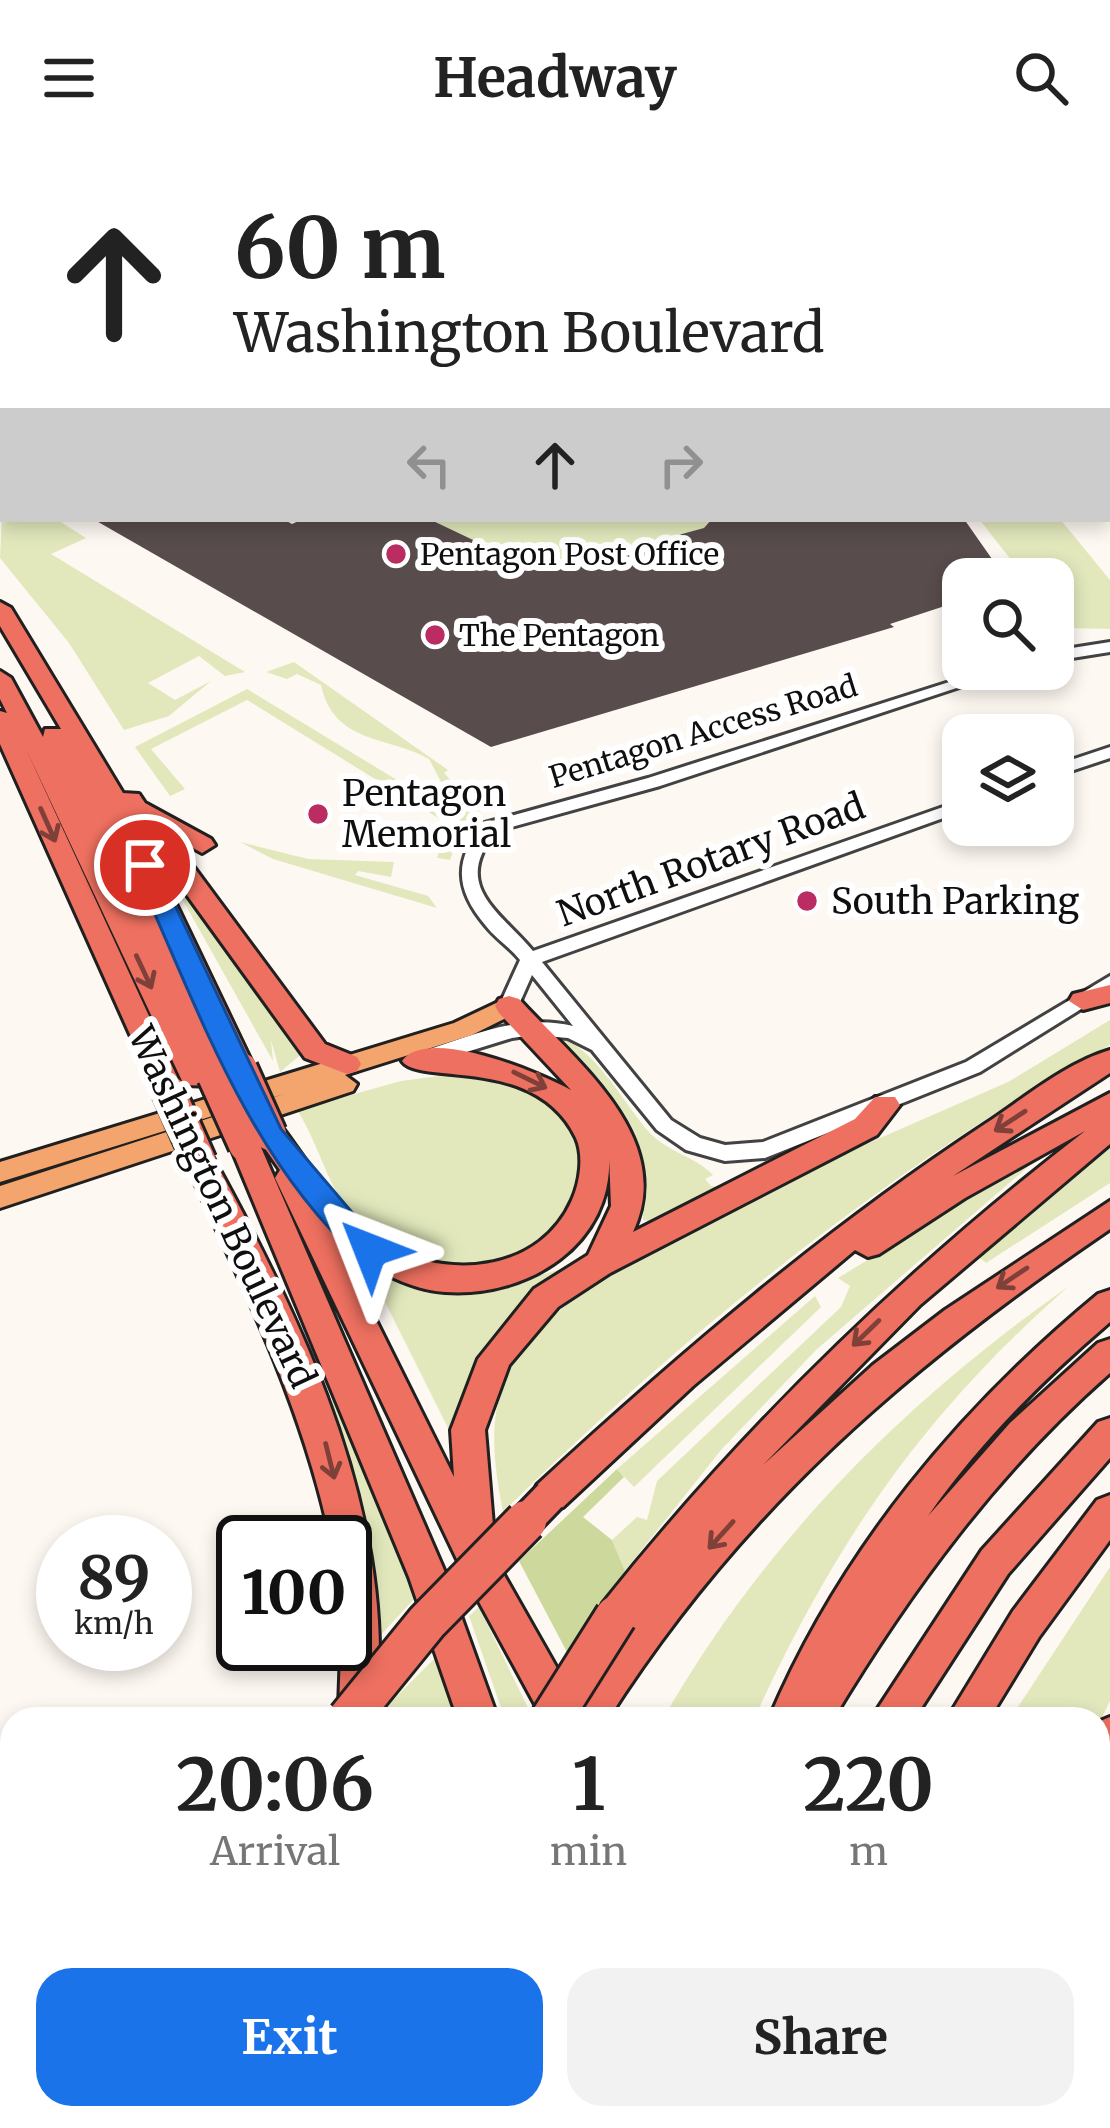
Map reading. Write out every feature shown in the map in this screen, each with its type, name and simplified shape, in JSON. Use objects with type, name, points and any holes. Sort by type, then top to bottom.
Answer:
[{"type":"highway","name":"Washington Boulevard","points":[[0,608],[111,793],[205,1080]]},
{"type":"highway","points":[[0,642],[119,860],[205,1080]]},
{"type":"highway","points":[[0,679],[205,1080],[428,1577],[474,1707]]},
{"type":"highway","name":"Washington Boulevard","points":[[0,718],[205,1080],[236,1148],[328,1448],[350,1549],[362,1653],[359,1707]]},
{"type":"highway","points":[[68,722],[105,760],[315,1052],[347,1064]]},
{"type":"highway","points":[[126,794],[202,845]]},
{"type":"highway","points":[[517,1017],[612,1120],[627,1159],[628,1204],[599,1264]]},
{"type":"highway","points":[[358,1707],[442,1606],[550,1496],[712,1346],[923,1181],[1110,1060]]},
{"type":"highway","points":[[236,1148],[403,1268],[451,1280],[483,1280],[525,1268],[560,1247],[584,1220],[597,1182],[594,1146],[577,1115],[550,1090],[513,1072],[416,1061]]},
{"type":"highway","points":[[712,1346],[803,1293],[954,1190],[1110,1104]]},
{"type":"highway","points":[[478,1564],[468,1430],[480,1393],[518,1328],[546,1298],[599,1264],[866,1126],[885,1105]]},
{"type":"highway","points":[[590,1707],[625,1631],[707,1499],[812,1385],[911,1291],[1110,1128]]},
{"type":"highway","name":"Washington Boulevard","points":[[236,1148],[357,1326],[478,1564],[557,1707]]},
{"type":"highway","points":[[561,1707],[625,1631],[869,1384],[953,1318],[1110,1213]]},
{"type":"highway","points":[[795,1707],[854,1591],[930,1484],[1000,1403],[1110,1304]]},
{"type":"highway","points":[[818,1707],[868,1627],[952,1512],[1016,1440],[1110,1353]]},
{"type":"highway","points":[[899,1707],[995,1562],[1110,1433]]},
{"type":"highway","points":[[974,1707],[1026,1624],[1110,1510]]},
{"type":"main road","points":[[0,1172],[478,1023],[517,1017]]},
{"type":"main road","points":[[0,1197],[416,1061]]},
{"type":"street","points":[[1074,653],[1110,647]]},
{"type":"street","name":"Pentagon Access Road","points":[[942,690],[654,782],[491,827],[474,841],[466,860],[476,892],[495,929],[525,953],[664,1125],[693,1144],[725,1153],[765,1150],[994,1057],[1096,998],[1110,982]]},
{"type":"street","points":[[1074,765],[1110,752]]},
{"type":"street","name":"North Rotary Road","points":[[517,1017],[525,953],[562,948],[942,812]]},
{"type":"street","points":[[546,979],[562,948]]},
{"type":"street","points":[[416,1061],[517,1017]]},
{"type":"street","name":"Pentagon Access Road","points":[[517,1017],[568,1030],[607,1054]]},
{"type":"green space","points":[[2,522],[61,522],[86,538],[51,554],[245,672],[225,676],[199,656],[148,683],[175,700],[211,681],[169,716],[124,730],[69,643],[0,558]]},
{"type":"green space","points":[[435,522],[713,522],[714,526],[558,568],[526,565]]},
{"type":"green space","points":[[981,522],[1062,522],[1110,580],[1110,629],[1074,628],[1074,558],[1010,558]]},
{"type":"green space","points":[[294,662],[448,770],[444,773],[480,811],[470,815],[475,820],[459,835],[450,860],[437,858],[448,824],[247,700],[151,749],[185,789],[170,796],[135,747],[247,689],[430,800],[449,797],[429,759],[351,729],[338,719],[321,685],[297,674],[287,679],[266,672]]},
{"type":"green space","points":[[240,842],[308,859],[394,862],[391,877],[358,871],[355,875],[428,896],[437,908],[273,859]]},
{"type":"green space","points":[[158,856],[304,1052],[280,1072],[271,1040],[273,1061]]},
{"type":"green space","points":[[1110,1020],[1110,1045],[946,1146],[791,1258],[644,1380],[503,1512],[494,1448],[498,1401],[523,1348],[557,1313],[599,1280],[698,1220],[834,1151],[839,1156],[1008,1082]]},
{"type":"green space","points":[[554,1036],[595,1062],[656,1139],[706,1169],[713,1175],[705,1179],[711,1186],[723,1187],[654,1222],[643,1220],[641,1157],[632,1128],[610,1096]]},
{"type":"green space","points":[[470,1072],[531,1090],[571,1121],[585,1157],[579,1195],[555,1230],[518,1256],[472,1268],[421,1263],[356,1222],[297,1110],[401,1081]]},
{"type":"green space","points":[[1110,1148],[1110,1183],[986,1263],[976,1255]]},
{"type":"green space","points":[[1044,1153],[816,1350],[721,1450],[625,1571],[612,1540],[637,1517],[647,1520],[657,1481],[841,1307],[850,1286],[838,1278]]},
{"type":"green space","points":[[363,1258],[444,1289],[479,1292],[562,1269],[522,1304],[493,1343],[470,1388],[453,1438]]},
{"type":"green space","points":[[1069,1286],[969,1383],[887,1484],[817,1595],[760,1707],[670,1707],[746,1593],[792,1535],[894,1428]]},
{"type":"green space","points":[[815,1296],[821,1307],[634,1487],[617,1469]]},
{"type":"green space","points":[[334,1400],[416,1597],[377,1639],[372,1615],[372,1515],[351,1515],[328,1403]]},
{"type":"green space","points":[[617,1469],[624,1477],[583,1517],[612,1540],[625,1571],[568,1654],[519,1561]]},
{"type":"green space","points":[[1110,1567],[1107,1707],[1018,1707]]},
{"type":"green space","points":[[479,1607],[528,1707],[501,1707],[469,1616]]},
{"type":"green space","points":[[438,1655],[454,1707],[386,1707]]},
{"type":"building","name":"The Pentagon","points":[[98,522],[435,522],[526,565],[558,568],[704,528],[709,522],[966,522],[991,558],[942,558],[942,607],[890,624],[894,627],[491,747]]},
{"type":"place","name":"Pentagon Post Office","points":[[396,554]]},
{"type":"place","name":"The Pentagon","points":[[435,635]]},
{"type":"place","name":"Pentagon Memorial","points":[[318,814]]},
{"type":"place","name":"South Parking","points":[[807,901]]},
{"type":"route","points":[[145,865],[270,1134],[344,1226],[370,1250]]}]
